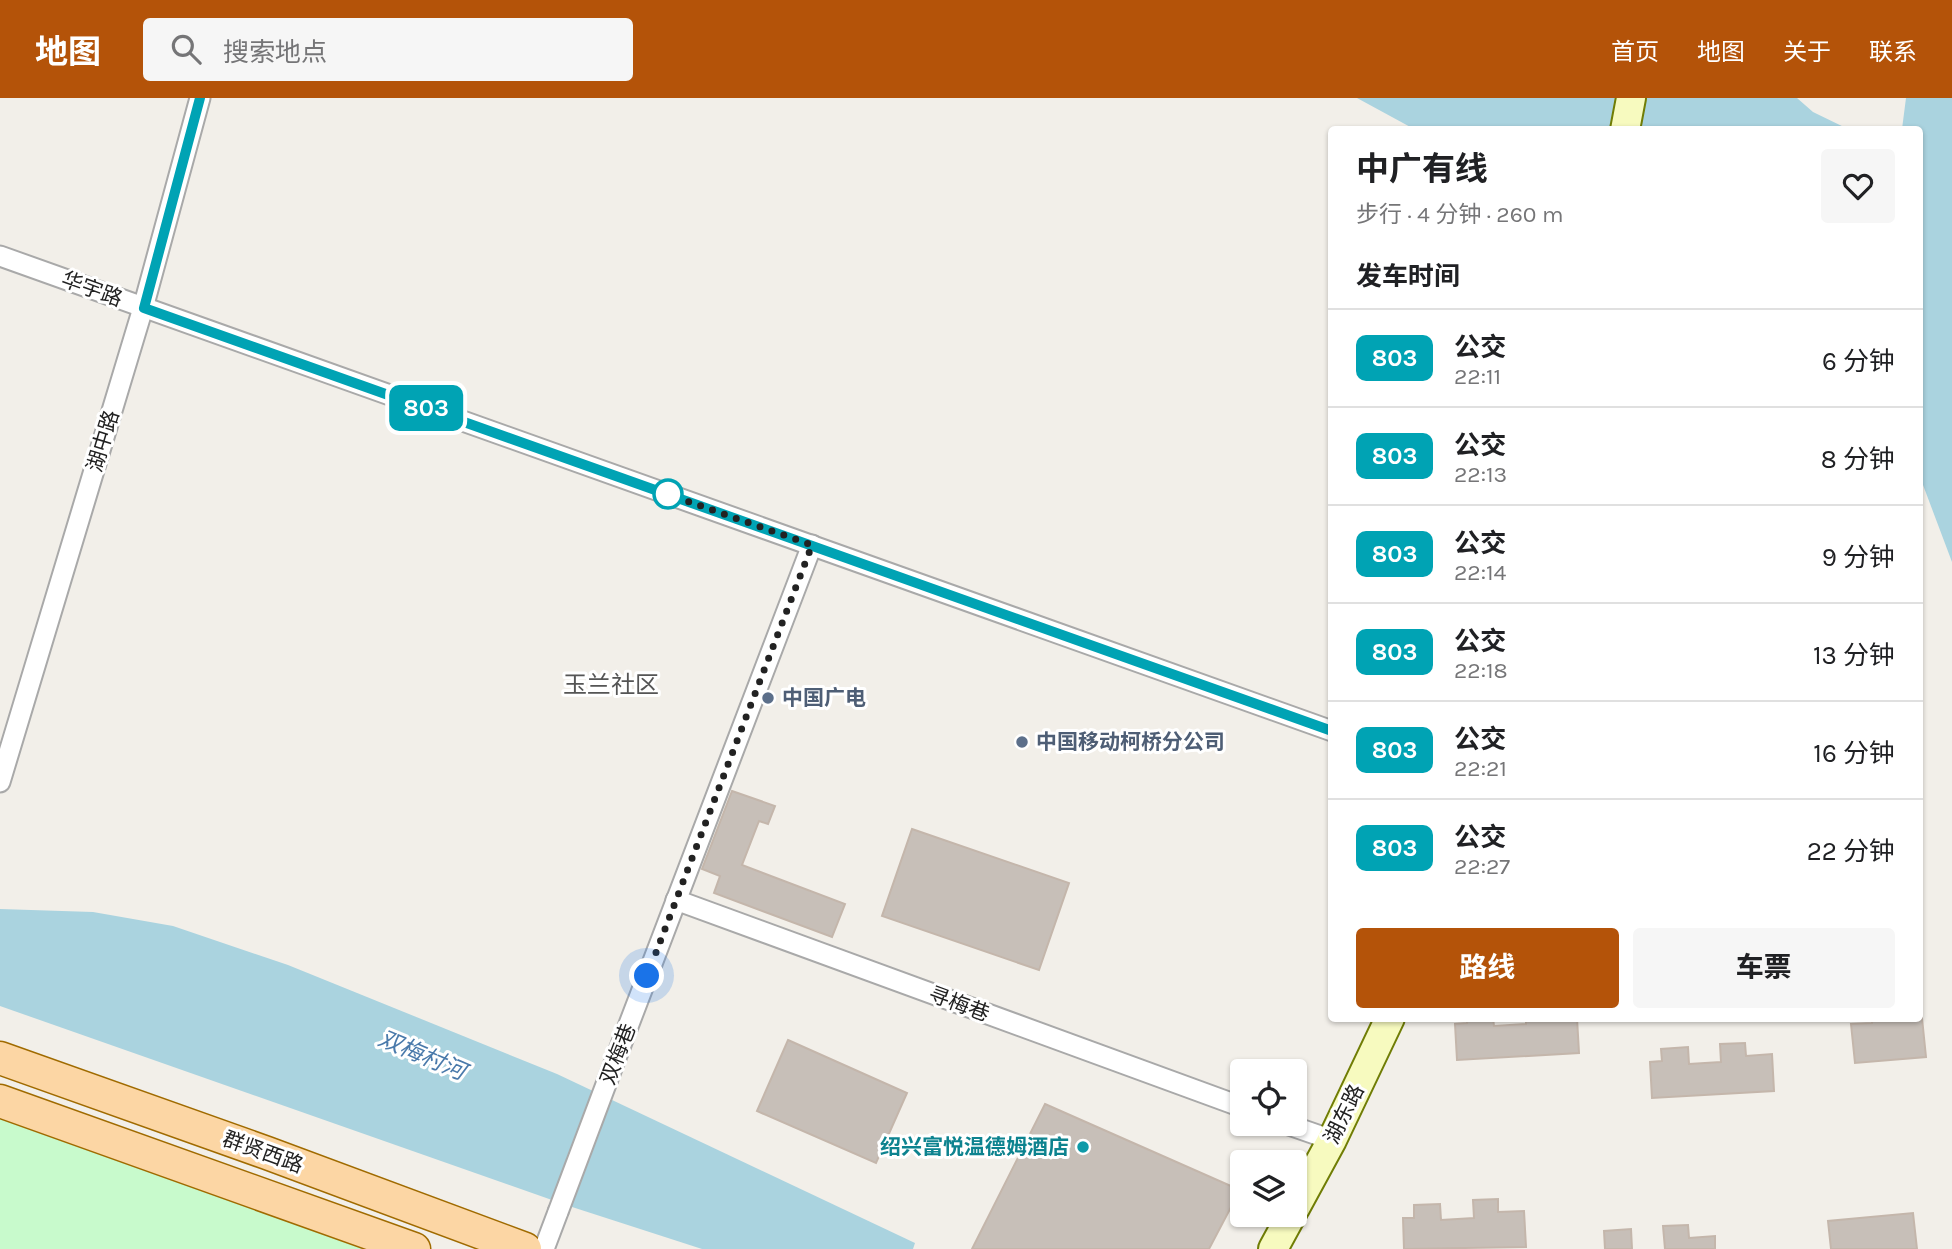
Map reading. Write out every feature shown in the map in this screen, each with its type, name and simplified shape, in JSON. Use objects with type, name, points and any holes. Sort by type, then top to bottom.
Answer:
[{"type":"main road","name":"群贤西路","points":[[0,1058],[525,1249]]},
{"type":"main road","name":"群贤西路","points":[[0,1101],[414,1249]]},
{"type":"street","name":"湖中路","points":[[0,782],[144,308],[200,98]]},
{"type":"street","points":[[1626,126],[1631,98]]},
{"type":"street","name":"华宇路","points":[[0,256],[1328,730]]},
{"type":"street","name":"双梅巷","points":[[544,1249],[812,545]]},
{"type":"street","name":"寻梅巷","points":[[676,900],[1230,1103]]},
{"type":"street","name":"湖东路","points":[[1307,1187],[1388,1022]]},
{"type":"street","points":[[1307,1131],[1332,1140]]},
{"type":"street","points":[[1273,1249],[1285,1227]]},
{"type":"green space","points":[[0,1117],[382,1249],[0,1249]]},
{"type":"water","points":[[1357,98],[1797,98],[1813,112],[1842,126],[1408,126]]},
{"type":"water","points":[[1906,98],[1952,98],[1952,562],[1923,485],[1923,126],[1902,126]]},
{"type":"water","name":"双梅村河","points":[[0,909],[93,912],[173,926],[288,965],[557,1074],[915,1243],[913,1249],[702,1249],[569,1206],[0,1006]]},
{"type":"building","points":[[732,791],[775,806],[768,824],[759,821],[742,865],[845,904],[832,937],[714,893],[720,876],[702,869]]},
{"type":"building","points":[[912,829],[1069,883],[1039,970],[882,916]]},
{"type":"building","points":[[1494,1022],[1494,1026],[1526,1022],[1577,1022],[1579,1053],[1457,1060],[1455,1024]]},
{"type":"building","points":[[1922,1022],[1926,1057],[1855,1063],[1851,1024]]},
{"type":"building","points":[[788,1040],[907,1093],[876,1163],[757,1111]]},
{"type":"building","points":[[1745,1043],[1746,1056],[1772,1054],[1774,1091],[1652,1098],[1650,1062],[1662,1061],[1661,1049],[1688,1047],[1689,1064],[1721,1062],[1720,1044]]},
{"type":"building","name":"绍兴富悦温德姆酒店","points":[[1045,1104],[1230,1186],[1230,1209],[1209,1249],[972,1249]]},
{"type":"building","points":[[1498,1199],[1498,1212],[1524,1211],[1526,1247],[1404,1249],[1403,1218],[1414,1218],[1414,1205],[1440,1204],[1441,1220],[1474,1218],[1473,1200]]},
{"type":"building","points":[[1913,1213],[1917,1249],[1831,1249],[1828,1221]]},
{"type":"building","points":[[1688,1225],[1689,1238],[1715,1236],[1715,1249],[1665,1249],[1663,1226]]},
{"type":"building","points":[[1631,1229],[1632,1249],[1605,1249],[1604,1231]]},
{"type":"bus line","name":"803","points":[[200,98],[144,308],[1328,730]]},
{"type":"place","name":"中国广电","points":[[768,698]]},
{"type":"place","name":"中国移动柯桥分公司","points":[[1022,742]]},
{"type":"place","name":"绍兴富悦温德姆酒店","points":[[1083,1147]]},
{"type":"district","name":"玉兰社区","points":[[611,685]]},
{"type":"route","points":[[647,976],[812,545],[664,493],[668,494]]}]
